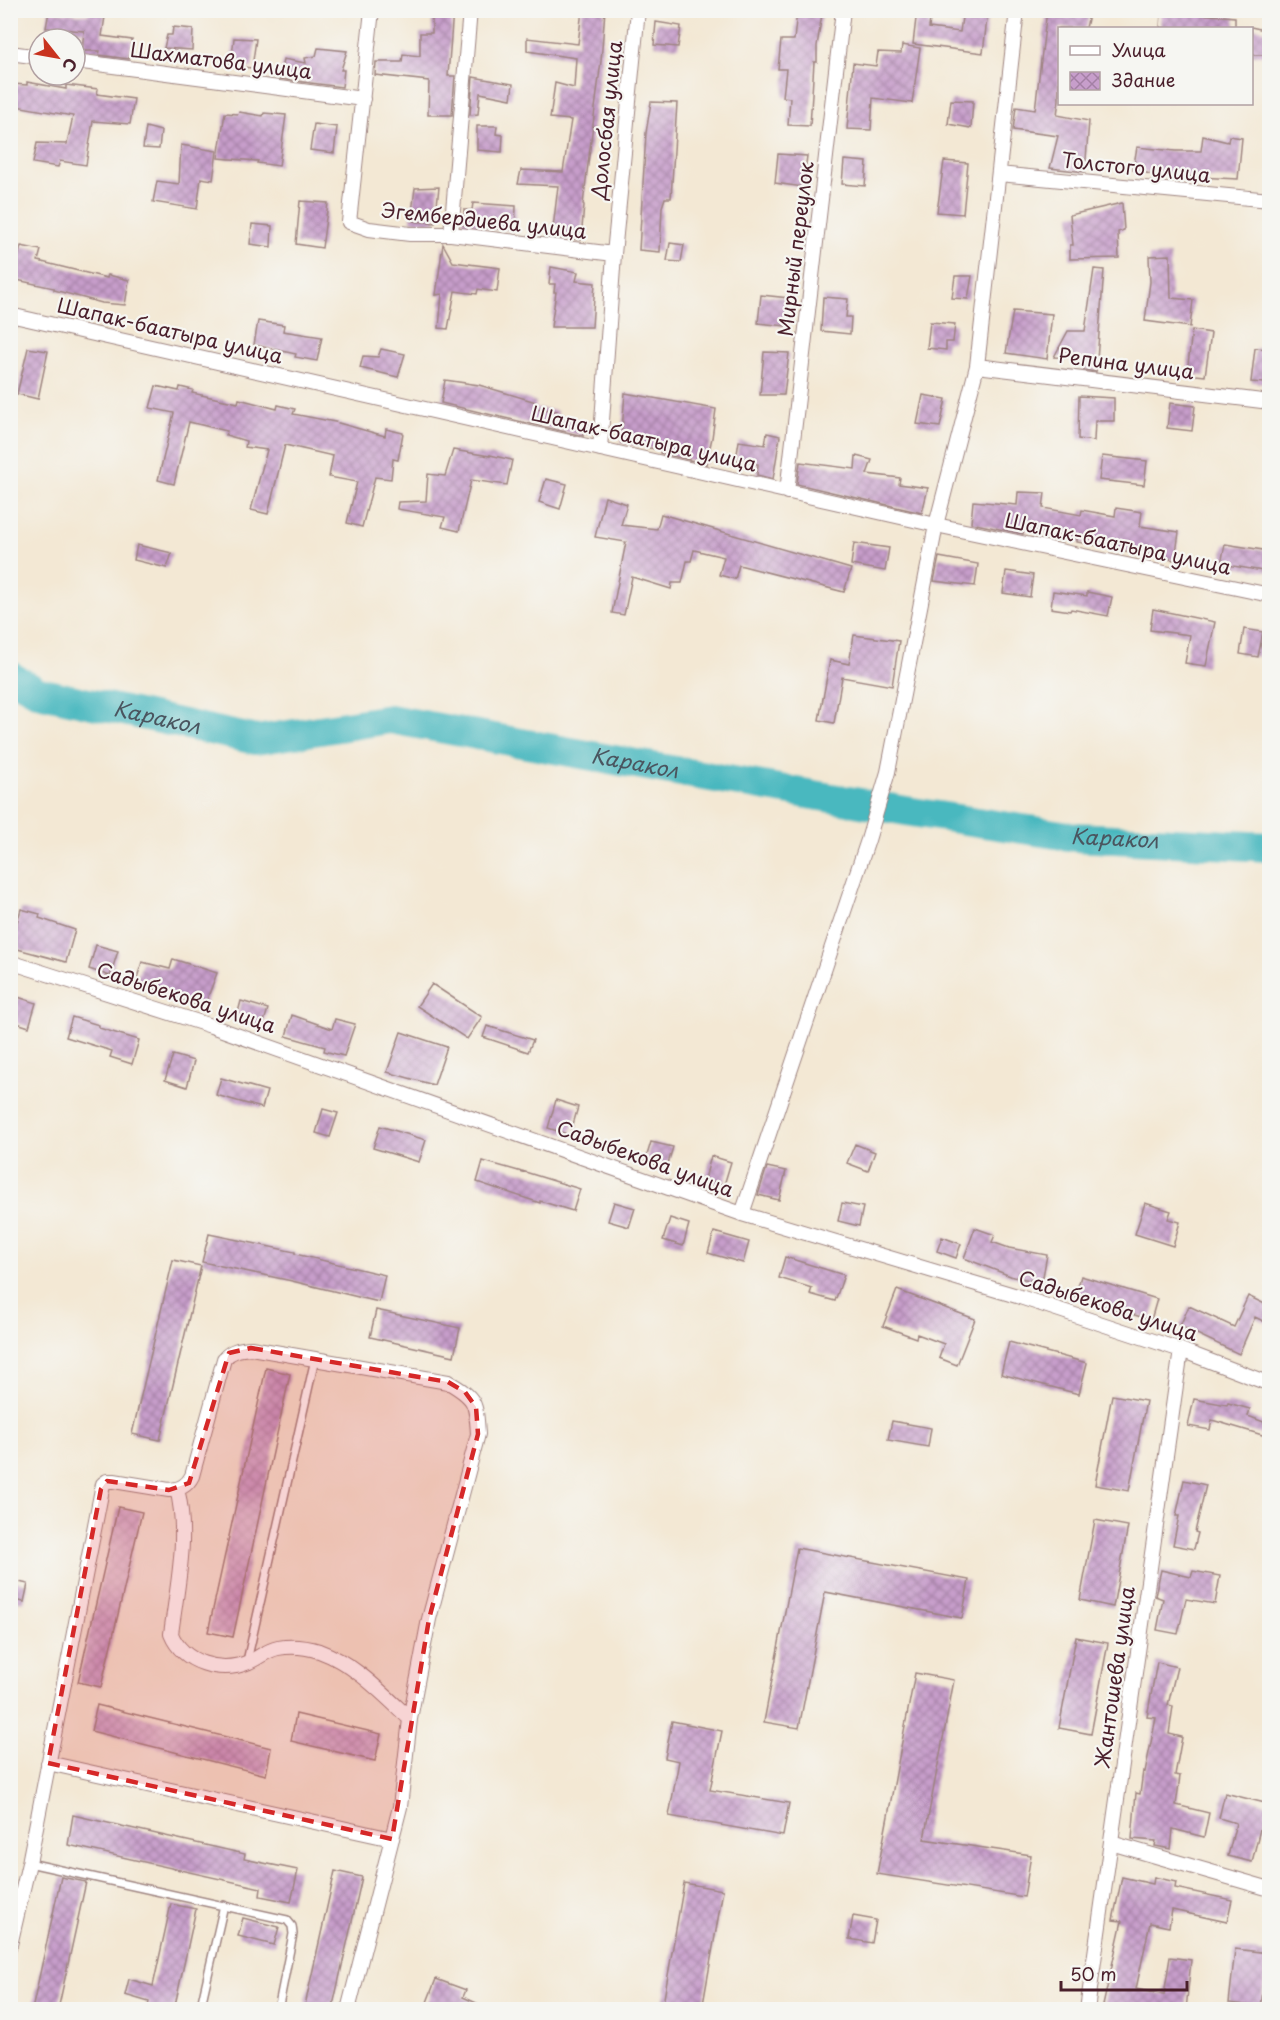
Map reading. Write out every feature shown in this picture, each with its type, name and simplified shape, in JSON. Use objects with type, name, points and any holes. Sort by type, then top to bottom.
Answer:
[{"type":"street","name":"Эгембердиева улица","points":[[372,10],[349,222],[369,229],[410,234],[451,234],[614,254]]},
{"type":"street","points":[[451,234],[470,10]]},
{"type":"street","name":"Долосбая улица","points":[[600,449],[614,254],[638,10]]},
{"type":"street","name":"Мирный переулок","points":[[787,492],[843,10]]},
{"type":"street","points":[[742,1214],[868,840],[888,772],[936,525],[977,366],[1017,10]]},
{"type":"street","points":[[10,53],[27,55]]},
{"type":"street","name":"Шахматова улица","points":[[87,63],[363,99]]},
{"type":"street","name":"Толстого улица","points":[[999,174],[1269,200]]},
{"type":"street","name":"Шапак-баатыра улица","points":[[10,315],[787,492],[1269,596]]},
{"type":"street","name":"Репина улица","points":[[977,366],[1269,402]]},
{"type":"street","name":"Садыбекова улица","points":[[10,962],[212,1026],[742,1214],[1017,1296],[1181,1350],[1269,1384]]},
{"type":"street","points":[[10,1945],[29,1863],[101,1489],[107,1481],[169,1490],[189,1483],[224,1359],[229,1353],[251,1348],[448,1383],[465,1392],[476,1407],[478,1434],[429,1619],[410,1719],[400,1807],[348,2010]]},
{"type":"street","name":"Жантошева улица","points":[[1087,2010],[1181,1350]]},
{"type":"street","points":[[177,1489],[182,1506],[181,1557],[171,1634],[184,1654],[202,1663],[225,1667],[247,1663],[275,1648],[294,1647],[318,1651],[361,1674],[410,1719]]},
{"type":"street","points":[[48,1763],[392,1839]]},
{"type":"street","points":[[1111,1843],[1269,1889]]},
{"type":"lane","points":[[247,1663],[315,1359]]},
{"type":"lane","points":[[29,1863],[287,1920],[292,1926],[293,1934],[278,2010]]},
{"type":"lane","points":[[200,2010],[224,1905]]},
{"type":"highlighted area","points":[[251,1348],[448,1382],[465,1392],[476,1407],[478,1434],[429,1619],[392,1839],[48,1763],[101,1489],[107,1481],[169,1490],[189,1483],[229,1353]]},
{"type":"building","points":[[89,10],[106,10],[102,36],[132,40],[129,59],[99,55],[100,51],[87,51],[87,27],[46,27],[49,11],[88,15]]},
{"type":"building","points":[[432,10],[453,10],[448,76],[455,76],[452,115],[428,115],[429,81],[375,75],[376,62],[402,62],[403,54],[420,56],[420,33],[432,33]]},
{"type":"building","points":[[582,10],[605,10],[581,240],[552,237],[558,186],[518,184],[521,170],[563,172],[571,120],[550,118],[555,83],[574,88],[576,58],[527,51],[527,38],[578,44]]},
{"type":"building","points":[[917,10],[931,10],[929,28],[960,32],[963,10],[988,10],[983,53],[913,44]]},
{"type":"building","points":[[1047,10],[1090,10],[1086,27],[1058,27],[1057,115],[1089,121],[1085,172],[1050,168],[1058,136],[1013,130],[1016,107],[1035,110]]},
{"type":"building","points":[[797,11],[822,14],[817,62],[814,62],[810,126],[788,125],[790,98],[783,97],[786,69],[778,69],[781,40],[794,40]]},
{"type":"building","points":[[1161,12],[1171,15],[1172,12],[1235,17],[1235,27],[1160,27]]},
{"type":"building","points":[[656,22],[681,26],[678,47],[654,45]]},
{"type":"building","points":[[173,27],[193,29],[192,50],[164,48],[167,35],[172,35]]},
{"type":"building","points":[[1253,27],[1269,31],[1269,55],[1253,55]]},
{"type":"building","points":[[234,38],[256,39],[252,68],[231,66]]},
{"type":"building","points":[[902,45],[920,48],[912,103],[873,98],[871,130],[847,129],[853,63],[876,66],[878,52],[901,53]]},
{"type":"building","points":[[318,48],[347,51],[341,70],[344,70],[342,87],[280,79],[283,59],[306,63],[305,58],[316,56]]},
{"type":"building","points":[[473,77],[513,84],[511,99],[480,93],[478,114],[470,115]]},
{"type":"building","points":[[12,84],[66,89],[66,87],[82,87],[98,89],[97,94],[134,99],[130,124],[93,121],[86,165],[60,161],[58,167],[33,163],[37,143],[67,144],[73,116],[10,105]]},
{"type":"building","points":[[951,100],[973,101],[971,128],[948,124]]},
{"type":"building","points":[[651,102],[677,103],[671,198],[665,198],[662,207],[660,252],[639,250],[646,133]]},
{"type":"building","points":[[239,112],[263,116],[264,113],[286,115],[279,166],[257,163],[258,161],[218,158],[225,113],[238,114]]},
{"type":"building","points":[[314,124],[337,127],[334,153],[310,150]]},
{"type":"building","points":[[477,126],[497,126],[496,134],[503,135],[502,152],[477,150]]},
{"type":"building","points":[[146,127],[161,131],[159,149],[143,148]]},
{"type":"building","points":[[1203,136],[1228,142],[1229,136],[1242,138],[1238,179],[1155,175],[1133,170],[1137,147],[1201,151]]},
{"type":"building","points":[[181,145],[217,151],[213,180],[201,178],[197,209],[153,202],[157,181],[179,184]]},
{"type":"building","points":[[778,154],[807,156],[803,187],[775,183]]},
{"type":"building","points":[[844,160],[867,162],[865,186],[842,184]]},
{"type":"building","points":[[944,161],[968,163],[963,214],[937,212]]},
{"type":"building","points":[[439,187],[435,223],[411,221],[415,188]]},
{"type":"building","points":[[300,201],[328,203],[322,248],[296,244]]},
{"type":"building","points":[[473,203],[516,206],[515,230],[463,225],[464,210],[472,210]]},
{"type":"building","points":[[1122,203],[1124,230],[1118,232],[1119,258],[1070,259],[1070,245],[1073,245],[1070,215]]},
{"type":"building","points":[[252,224],[272,226],[271,247],[250,244]]},
{"type":"building","points":[[670,243],[684,245],[681,262],[667,261]]},
{"type":"building","points":[[443,244],[453,262],[500,268],[497,292],[478,289],[477,294],[455,291],[448,329],[439,328],[442,294],[436,295]]},
{"type":"building","points":[[21,246],[41,250],[38,261],[107,278],[108,275],[129,280],[125,305],[102,303],[54,290],[54,288],[12,279]]},
{"type":"building","points":[[1170,255],[1171,298],[1193,300],[1190,327],[1145,321],[1150,282],[1149,256]]},
{"type":"building","points":[[551,267],[578,272],[576,281],[595,283],[592,327],[551,327],[556,292],[554,292],[555,284],[549,284]]},
{"type":"building","points":[[1094,269],[1104,270],[1096,372],[1084,370],[1084,358],[1054,357],[1068,331],[1085,331]]},
{"type":"building","points":[[955,276],[972,276],[968,299],[952,298]]},
{"type":"building","points":[[761,295],[789,298],[786,326],[758,323]]},
{"type":"building","points":[[823,297],[848,299],[846,317],[851,317],[850,334],[821,331]]},
{"type":"building","points":[[1013,311],[1052,314],[1047,359],[1006,353]]},
{"type":"building","points":[[258,321],[284,325],[283,331],[322,337],[317,361],[254,345]]},
{"type":"building","points":[[930,322],[955,324],[953,342],[946,342],[946,350],[927,348]]},
{"type":"building","points":[[1192,330],[1211,333],[1205,376],[1187,374]]},
{"type":"building","points":[[28,348],[48,351],[38,399],[17,394]]},
{"type":"building","points":[[1255,348],[1268,349],[1264,383],[1251,382]]},
{"type":"building","points":[[381,349],[405,354],[398,377],[360,368],[363,356],[378,357]]},
{"type":"building","points":[[764,352],[789,353],[784,395],[760,395]]},
{"type":"building","points":[[445,380],[479,385],[536,402],[535,408],[557,411],[557,416],[593,424],[592,434],[583,433],[583,436],[441,403]]},
{"type":"building","points":[[156,386],[179,391],[180,387],[193,390],[192,393],[238,403],[239,399],[277,409],[278,405],[295,409],[293,414],[335,422],[385,436],[386,429],[403,433],[398,460],[393,459],[391,479],[375,477],[362,527],[347,523],[357,482],[329,477],[333,456],[285,445],[268,514],[251,510],[267,450],[245,447],[246,441],[226,435],[227,431],[189,422],[174,484],[158,480],[174,413],[150,408]]},
{"type":"building","points":[[625,393],[716,409],[706,464],[660,453],[661,450],[621,443]]},
{"type":"building","points":[[923,395],[946,399],[940,427],[917,424]]},
{"type":"building","points":[[1079,396],[1114,398],[1114,421],[1095,421],[1094,441],[1078,439]]},
{"type":"building","points":[[1170,403],[1195,406],[1192,431],[1167,428]]},
{"type":"building","points":[[767,433],[780,436],[773,479],[757,475],[758,464],[736,460],[739,441],[765,445]]},
{"type":"building","points":[[453,450],[512,460],[507,485],[471,480],[459,531],[442,527],[445,517],[397,509],[398,502],[426,501],[428,474],[445,476]]},
{"type":"building","points":[[856,456],[872,460],[867,474],[900,478],[899,484],[928,488],[922,513],[797,484],[800,462],[855,469]]},
{"type":"building","points":[[1102,456],[1147,461],[1144,485],[1099,480]]},
{"type":"building","points":[[546,479],[567,484],[560,509],[539,502]]},
{"type":"building","points":[[1018,492],[1045,493],[1043,508],[1081,515],[1082,510],[1115,516],[1116,508],[1142,512],[1140,526],[1179,532],[1175,560],[1077,542],[1077,538],[1024,529],[1023,534],[971,523],[973,501],[1017,505]]},
{"type":"building","points":[[605,497],[627,504],[621,525],[657,529],[661,514],[851,569],[844,592],[739,565],[735,579],[719,575],[724,557],[694,550],[691,561],[687,561],[682,583],[672,583],[671,589],[632,577],[624,615],[612,613],[626,542],[595,537]]},
{"type":"building","points":[[854,543],[889,548],[885,571],[851,565]]},
{"type":"building","points":[[1225,544],[1269,551],[1269,572],[1221,564]]},
{"type":"building","points":[[137,545],[172,553],[167,568],[134,560]]},
{"type":"building","points":[[939,557],[978,564],[975,586],[934,581]]},
{"type":"building","points":[[1006,571],[1033,575],[1030,597],[1003,593]]},
{"type":"building","points":[[1053,591],[1087,596],[1087,592],[1112,597],[1108,616],[1051,608]]},
{"type":"building","points":[[1153,609],[1215,622],[1206,666],[1185,663],[1190,635],[1150,630]]},
{"type":"building","points":[[1244,629],[1263,632],[1258,657],[1240,654]]},
{"type":"building","points":[[854,635],[899,641],[892,686],[842,677],[834,723],[819,720],[830,660],[849,664]]},
{"type":"building","points":[[21,909],[40,914],[39,918],[75,930],[66,962],[10,947]]},
{"type":"building","points":[[96,945],[118,951],[110,976],[89,969]]},
{"type":"building","points":[[173,959],[217,973],[204,1007],[161,994],[162,991],[135,984],[142,962],[170,969]]},
{"type":"building","points":[[432,984],[482,1017],[467,1039],[417,1006]]},
{"type":"building","points":[[18,997],[36,1003],[29,1027],[11,1021]]},
{"type":"building","points":[[241,1001],[268,1009],[262,1028],[236,1020]]},
{"type":"building","points":[[292,1015],[332,1029],[335,1019],[355,1024],[344,1056],[324,1051],[325,1047],[286,1036]]},
{"type":"building","points":[[72,1017],[139,1040],[132,1064],[110,1057],[112,1051],[66,1037]]},
{"type":"building","points":[[487,1026],[533,1040],[528,1052],[483,1037]]},
{"type":"building","points":[[401,1032],[447,1047],[434,1085],[387,1072]]},
{"type":"building","points":[[173,1055],[194,1061],[187,1087],[165,1080]]},
{"type":"building","points":[[221,1078],[267,1091],[262,1108],[216,1095]]},
{"type":"building","points":[[556,1100],[578,1107],[570,1135],[548,1128]]},
{"type":"building","points":[[323,1109],[338,1113],[330,1137],[316,1133]]},
{"type":"building","points":[[380,1126],[426,1140],[419,1162],[373,1148]]},
{"type":"building","points":[[651,1142],[673,1147],[667,1167],[645,1162]]},
{"type":"building","points":[[855,1144],[875,1152],[868,1171],[847,1163]]},
{"type":"building","points":[[711,1156],[731,1162],[724,1185],[705,1179]]},
{"type":"building","points":[[483,1161],[580,1189],[573,1211],[540,1201],[540,1203],[477,1182]]},
{"type":"building","points":[[767,1167],[786,1171],[779,1200],[758,1195]]},
{"type":"building","points":[[614,1202],[635,1208],[629,1227],[608,1221]]},
{"type":"building","points":[[842,1203],[863,1207],[859,1226],[838,1221]]},
{"type":"building","points":[[1145,1203],[1171,1211],[1168,1219],[1180,1222],[1173,1246],[1135,1234]]},
{"type":"building","points":[[670,1218],[689,1224],[683,1246],[663,1240]]},
{"type":"building","points":[[975,1228],[995,1235],[992,1242],[1009,1248],[1047,1255],[1042,1282],[1013,1277],[964,1258]]},
{"type":"building","points":[[714,1232],[749,1242],[743,1263],[708,1253]]},
{"type":"building","points":[[209,1234],[295,1252],[295,1254],[385,1275],[379,1302],[202,1262]]},
{"type":"building","points":[[942,1237],[961,1244],[956,1258],[937,1251]]},
{"type":"building","points":[[785,1257],[844,1275],[835,1301],[810,1294],[812,1288],[779,1278]]},
{"type":"building","points":[[173,1260],[201,1266],[160,1440],[132,1434]]},
{"type":"building","points":[[1081,1276],[1157,1299],[1151,1320],[1075,1297]]},
{"type":"building","points":[[897,1290],[975,1319],[957,1365],[939,1358],[944,1344],[917,1334],[916,1338],[883,1326]]},
{"type":"building","points":[[1248,1296],[1269,1306],[1269,1324],[1255,1317],[1239,1354],[1180,1326],[1189,1306],[1234,1327]]},
{"type":"building","points":[[376,1310],[460,1328],[454,1356],[370,1337]]},
{"type":"building","points":[[1009,1342],[1087,1363],[1079,1394],[1001,1374]]},
{"type":"building","points":[[266,1368],[290,1374],[233,1637],[208,1632]]},
{"type":"building","points":[[1112,1395],[1146,1401],[1129,1491],[1095,1485]]},
{"type":"building","points":[[1194,1399],[1227,1405],[1228,1403],[1250,1409],[1248,1416],[1269,1424],[1269,1437],[1212,1420],[1210,1430],[1188,1426]]},
{"type":"building","points":[[892,1421],[931,1428],[928,1447],[888,1440]]},
{"type":"building","points":[[1184,1480],[1206,1485],[1195,1532],[1198,1533],[1194,1549],[1173,1545],[1179,1516],[1176,1516]]},
{"type":"building","points":[[118,1507],[142,1512],[101,1687],[78,1682]]},
{"type":"building","points":[[1095,1520],[1128,1526],[1113,1607],[1080,1600]]},
{"type":"building","points":[[797,1548],[969,1580],[962,1618],[825,1592],[799,1728],[764,1722]]},
{"type":"building","points":[[1161,1570],[1191,1577],[1193,1571],[1220,1576],[1215,1604],[1186,1599],[1178,1634],[1157,1630],[1163,1599],[1155,1596]]},
{"type":"building","points":[[10,1580],[28,1584],[24,1602],[10,1599]]},
{"type":"building","points":[[1076,1637],[1108,1643],[1091,1734],[1059,1728]]},
{"type":"building","points":[[1157,1662],[1177,1667],[1168,1705],[1173,1706],[1169,1734],[1182,1737],[1175,1775],[1180,1776],[1176,1805],[1209,1813],[1204,1837],[1173,1829],[1171,1849],[1155,1846],[1156,1841],[1132,1839],[1136,1793],[1140,1794],[1143,1771],[1145,1772],[1156,1718],[1147,1717]]},
{"type":"building","points":[[915,1673],[954,1680],[924,1839],[1031,1855],[1024,1897],[877,1874]]},
{"type":"building","points":[[97,1705],[271,1748],[266,1775],[91,1731]]},
{"type":"building","points":[[296,1714],[381,1734],[375,1761],[291,1741]]},
{"type":"building","points":[[672,1721],[722,1731],[710,1790],[789,1803],[783,1836],[669,1816],[679,1761],[665,1758]]},
{"type":"building","points":[[1225,1793],[1269,1804],[1252,1862],[1228,1856],[1236,1823],[1219,1818]]},
{"type":"building","points":[[73,1815],[245,1854],[244,1859],[298,1870],[291,1902],[260,1896],[261,1888],[68,1845]]},
{"type":"building","points":[[335,1871],[362,1877],[332,2010],[304,2010]]},
{"type":"building","points":[[61,1877],[86,1882],[58,2010],[32,2010]]},
{"type":"building","points":[[1122,1877],[1153,1884],[1154,1877],[1176,1882],[1175,1888],[1232,1900],[1227,1922],[1172,1910],[1169,1927],[1150,1923],[1136,1989],[1164,1995],[1170,1957],[1191,1960],[1186,2010],[1102,2010],[1122,1921],[1113,1920]]},
{"type":"building","points":[[684,1883],[723,1890],[702,2010],[662,2010]]},
{"type":"building","points":[[171,1904],[196,1909],[174,2010],[147,2010],[149,2002],[125,1995],[129,1979],[153,1986]]},
{"type":"building","points":[[853,1916],[876,1920],[872,1943],[849,1939]]},
{"type":"building","points":[[243,1918],[279,1927],[274,1945],[238,1936]]},
{"type":"building","points":[[1235,1949],[1268,1953],[1261,2007],[1229,2003]]},
{"type":"building","points":[[436,1979],[466,1990],[463,1997],[492,2010],[424,2010]]},
{"type":"waterway","name":"Каракол","points":[[10,676],[38,692],[256,740],[390,719],[912,812],[1075,837],[1270,847]]}]
